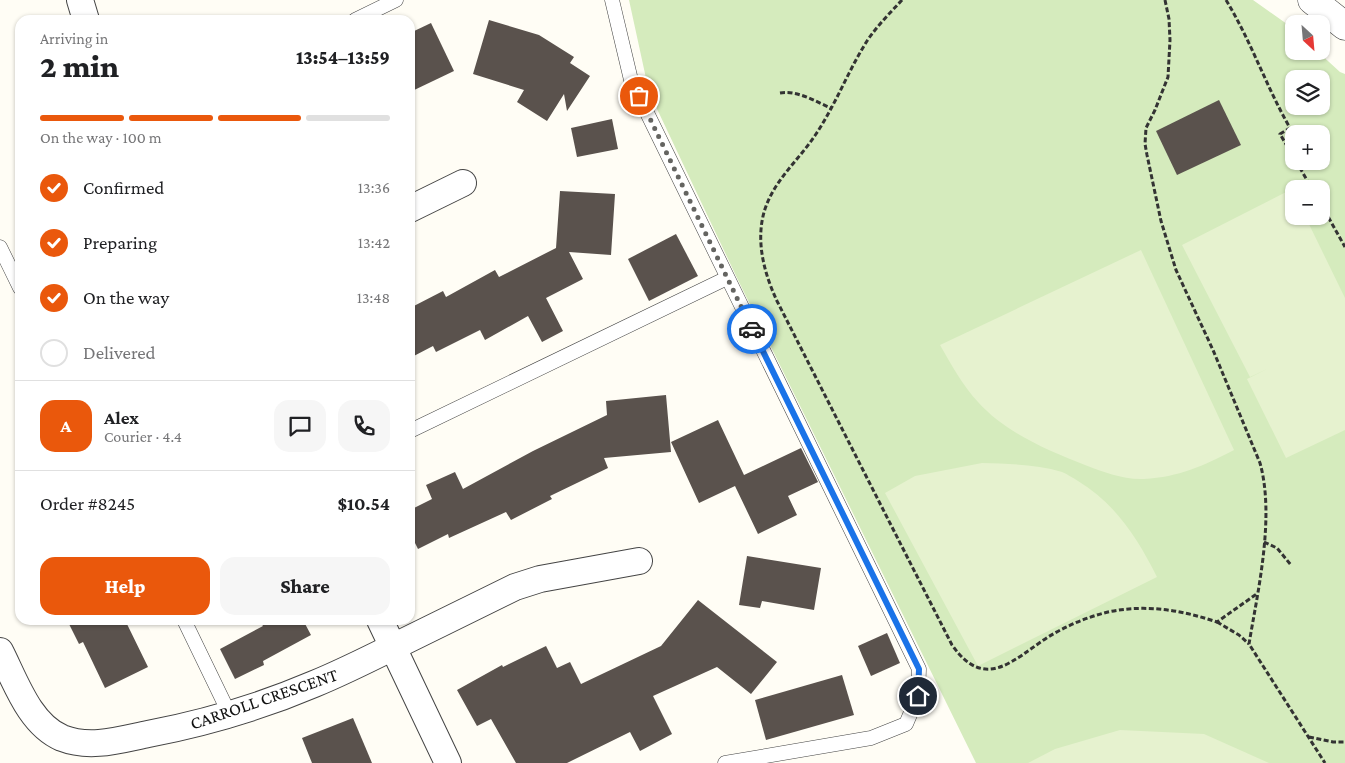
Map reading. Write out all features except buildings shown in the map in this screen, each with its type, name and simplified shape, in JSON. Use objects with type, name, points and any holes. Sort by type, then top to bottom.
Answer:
[{"type":"street","points":[[80,0],[84,15]]},
{"type":"street","points":[[1312,0],[1345,26]]},
{"type":"street","points":[[415,207],[463,183]]},
{"type":"street","name":"CARROLL CRESCENT","points":[[0,651],[37,721],[48,730],[74,742],[87,744],[107,742],[194,725],[314,685],[516,587],[540,579],[639,561]]},
{"type":"street","points":[[382,625],[448,763]]},
{"type":"lane","points":[[365,15],[396,0]]},
{"type":"lane","points":[[612,0],[631,80],[919,669],[918,696],[906,724],[872,738],[725,763]]},
{"type":"lane","points":[[0,247],[15,278]]},
{"type":"lane","points":[[415,429],[728,278]]},
{"type":"lane","points":[[186,625],[230,714]]},
{"type":"path","points":[[902,0],[868,40],[816,134],[787,170],[771,196],[762,223],[762,256],[777,301],[952,645],[962,658],[977,668],[995,669],[1013,661],[1064,628],[1108,612],[1151,607],[1172,610],[1217,622],[1239,635],[1249,644],[1325,763]]},
{"type":"path","points":[[1164,0],[1169,26],[1168,77],[1146,128],[1146,150],[1161,221],[1176,270],[1213,350],[1260,463],[1266,486],[1264,542],[1249,644]]},
{"type":"path","points":[[1226,0],[1246,36],[1273,98],[1288,125]]},
{"type":"path","points":[[780,93],[797,94],[831,108]]},
{"type":"path","points":[[1285,131],[1280,134],[1285,143]]},
{"type":"path","points":[[1330,220],[1345,247]]},
{"type":"path","points":[[1264,542],[1277,548],[1291,565]]},
{"type":"path","points":[[1217,622],[1258,593]]},
{"type":"path","points":[[1308,737],[1333,742],[1345,742]]},
{"type":"green space","points":[[629,0],[1253,0],[1285,23],[1285,60],[1327,60],[1345,74],[1345,763],[976,763],[738,280],[649,92]]},
{"type":"green space","points":[[1285,193],[1285,225],[1309,225],[1345,298],[1345,430],[1286,458],[1247,379],[1267,369],[1250,377],[1182,245]]},
{"type":"green space","points":[[1141,250],[1234,450],[1180,473],[1157,478],[1136,479],[1121,477],[1099,470],[1042,447],[1014,432],[978,402],[958,375],[940,345]]},
{"type":"green space","points":[[982,463],[1043,467],[1062,472],[1092,490],[1125,523],[1157,577],[978,666],[885,493],[915,476]]},
{"type":"green space","points":[[1120,730],[1204,734],[1269,763],[1028,763],[1055,749]]},
{"type":"way so far","points":[[639,96],[752,329]]},
{"type":"route","points":[[752,329],[919,669],[918,696]]}]
